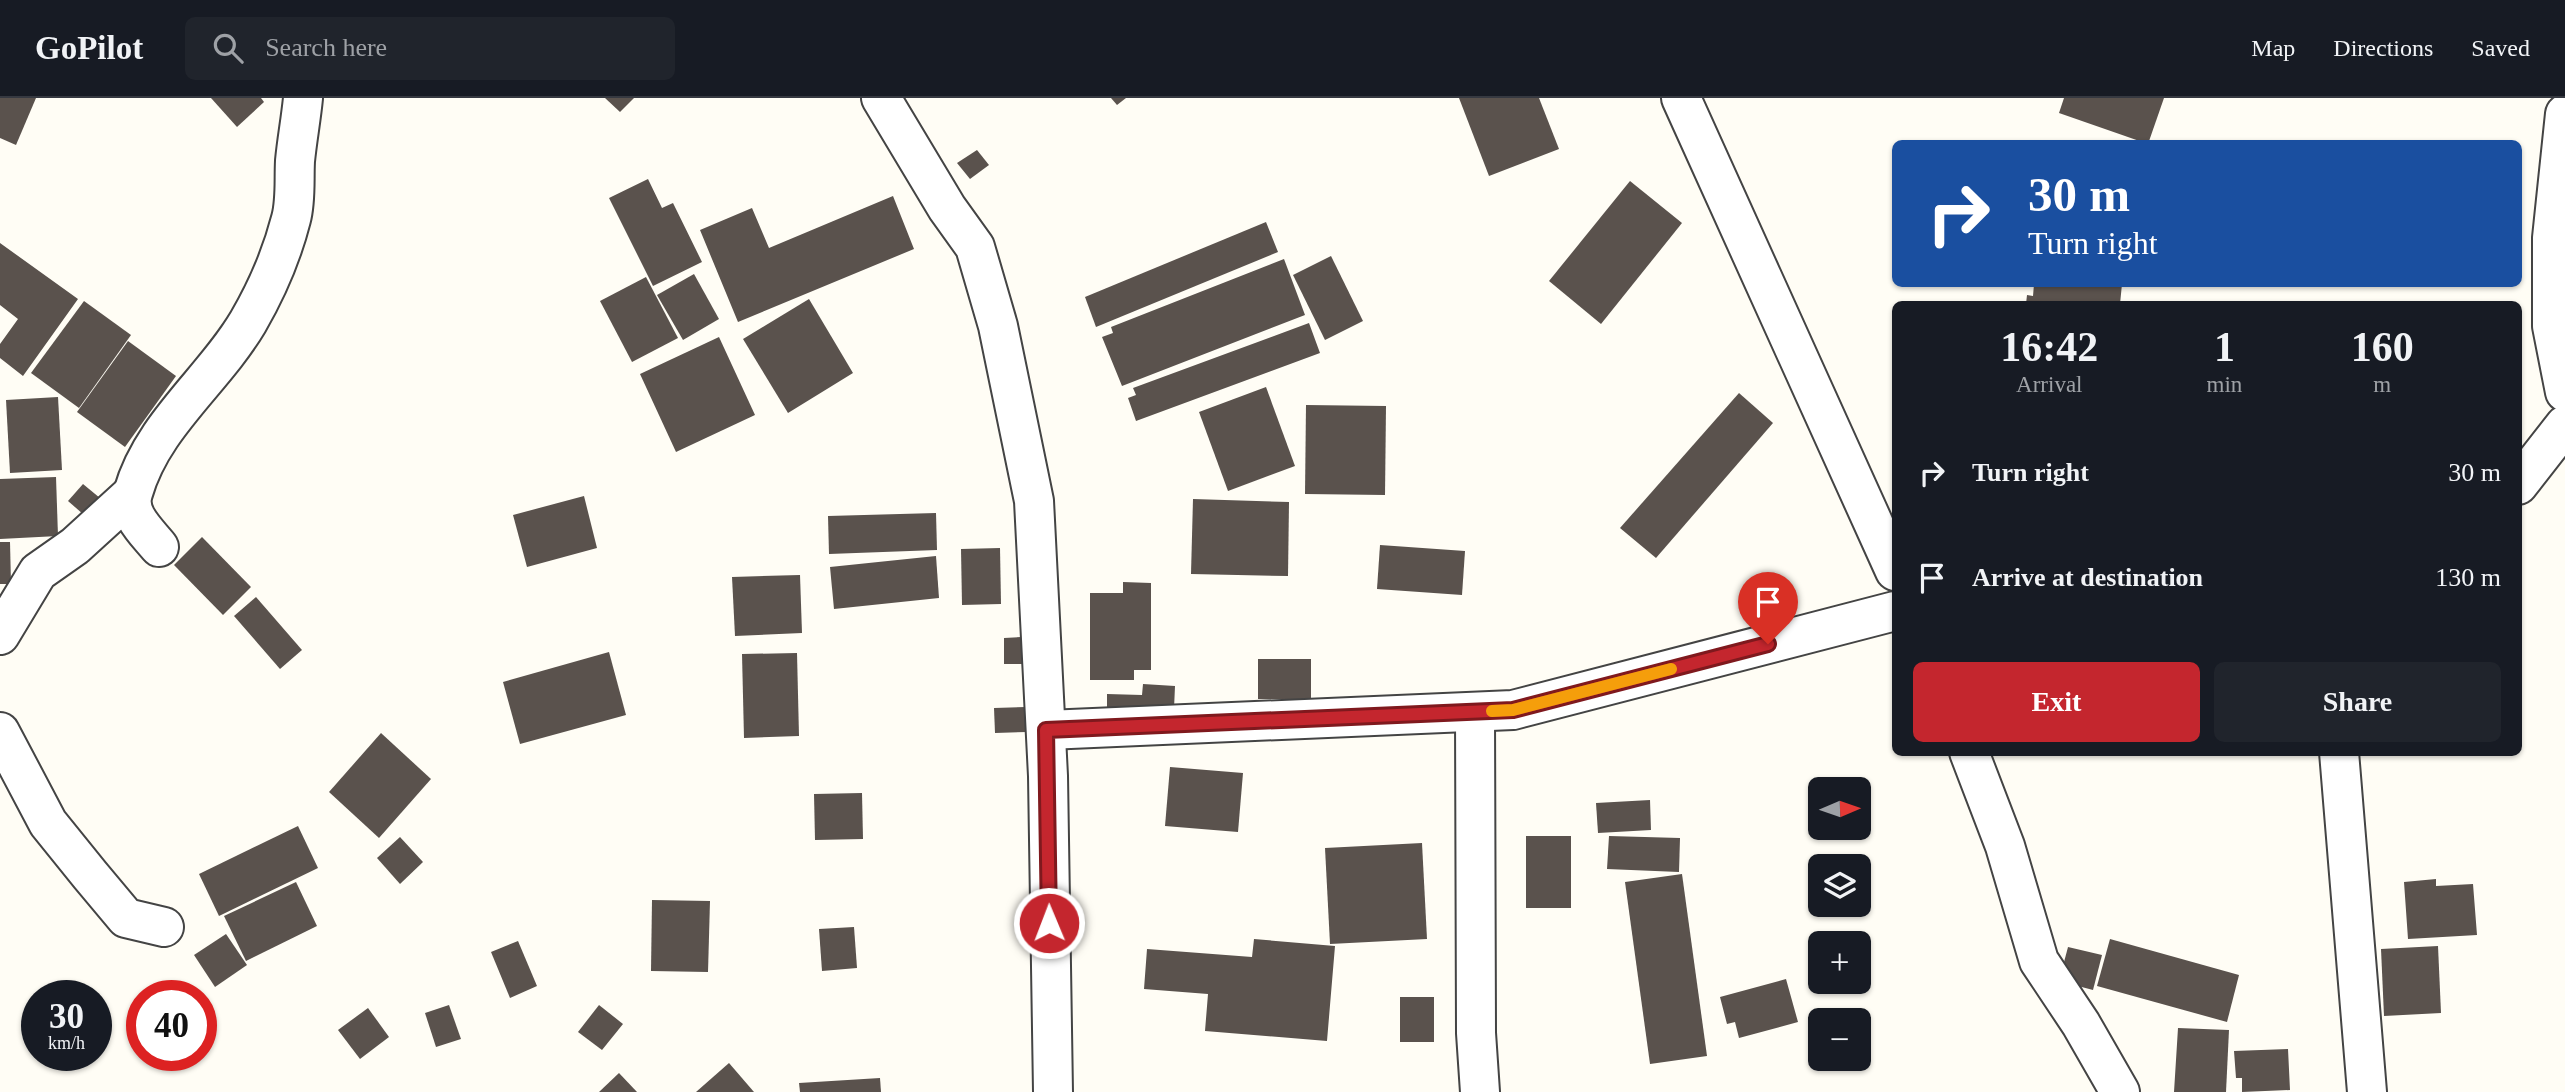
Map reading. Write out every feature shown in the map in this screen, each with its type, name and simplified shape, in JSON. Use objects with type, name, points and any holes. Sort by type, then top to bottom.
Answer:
[{"type":"street","points":[[0,635],[38,572],[75,546],[131,495],[148,457],[170,422],[218,364],[247,323],[270,278],[292,218],[295,159],[303,98]]},
{"type":"street","points":[[881,98],[947,208],[975,247],[998,326],[1034,501],[1046,730],[1053,1092]]},
{"type":"street","points":[[1681,98],[1892,564]]},
{"type":"street","points":[[2565,114],[2552,237],[2552,326],[2565,392]]},
{"type":"street","points":[[2522,480],[2565,425]]},
{"type":"street","points":[[131,495],[139,523],[159,547]]},
{"type":"street","points":[[1046,730],[1513,710],[1892,612]]},
{"type":"street","points":[[1475,712],[1476,1033],[1480,1092]]},
{"type":"street","points":[[0,732],[48,823],[126,918],[164,926]]},
{"type":"street","points":[[1971,756],[2006,846],[2039,961],[2081,1024],[2120,1092]]},
{"type":"street","points":[[2339,756],[2367,1092]]},
{"type":"building","points":[[0,98],[36,98],[16,145],[0,138]]},
{"type":"building","points":[[211,98],[261,98],[264,102],[237,127]]},
{"type":"building","points":[[605,98],[634,98],[620,112]]},
{"type":"building","points":[[1111,98],[1126,98],[1117,105]]},
{"type":"building","points":[[1459,98],[1539,98],[1559,149],[1489,176]]},
{"type":"building","points":[[2064,98],[2164,98],[2149,140],[2137,140],[2059,113]]},
{"type":"building","points":[[977,150],[989,165],[970,179],[957,163]]},
{"type":"building","points":[[648,179],[662,208],[673,203],[702,262],[653,286],[609,198]]},
{"type":"building","points":[[1630,181],[1682,223],[1601,324],[1549,281]]},
{"type":"building","points":[[893,196],[914,249],[738,322],[700,230],[752,208],[769,248]]},
{"type":"building","points":[[1266,222],[1278,252],[1096,327],[1085,297]]},
{"type":"building","points":[[0,243],[78,299],[23,376],[0,358],[0,344],[18,319],[0,305]]},
{"type":"building","points":[[1331,256],[1363,321],[1325,340],[1293,275]]},
{"type":"building","points":[[1284,259],[1305,315],[1122,386],[1102,337],[1113,333],[1111,327]]},
{"type":"building","points":[[694,274],[719,319],[683,340],[657,295]]},
{"type":"building","points":[[646,277],[678,338],[632,362],[600,301]]},
{"type":"building","points":[[2034,287],[2122,287],[2120,301],[2026,301],[2027,295],[2033,296]]},
{"type":"building","points":[[809,299],[853,373],[788,413],[743,339]]},
{"type":"building","points":[[84,301],[131,335],[79,408],[31,373]]},
{"type":"building","points":[[1309,323],[1320,353],[1136,421],[1128,398],[1136,395],[1133,388]]},
{"type":"building","points":[[719,337],[755,415],[676,452],[640,374]]},
{"type":"building","points":[[128,341],[176,376],[125,447],[77,412]]},
{"type":"building","points":[[1266,387],[1295,466],[1228,491],[1199,412]]},
{"type":"building","points":[[1739,393],[1773,423],[1656,558],[1620,528]]},
{"type":"building","points":[[58,397],[62,470],[10,473],[6,400]]},
{"type":"building","points":[[1306,405],[1386,406],[1385,495],[1305,494]]},
{"type":"building","points":[[56,477],[58,536],[0,539],[0,479]]},
{"type":"building","points":[[83,484],[106,503],[91,521],[68,501]]},
{"type":"building","points":[[584,496],[597,548],[527,567],[513,515]]},
{"type":"building","points":[[1193,499],[1289,502],[1288,576],[1191,574]]},
{"type":"building","points":[[936,513],[937,550],[829,554],[828,516]]},
{"type":"building","points":[[202,537],[251,587],[223,615],[174,565]]},
{"type":"building","points":[[0,542],[10,542],[11,584],[0,584]]},
{"type":"building","points":[[1380,545],[1465,551],[1462,595],[1377,589]]},
{"type":"building","points":[[1000,548],[1001,604],[962,605],[961,549]]},
{"type":"building","points":[[936,556],[939,598],[834,609],[830,567]]},
{"type":"building","points":[[800,575],[802,633],[735,636],[732,577]]},
{"type":"building","points":[[1123,582],[1151,583],[1151,670],[1134,670],[1134,680],[1090,680],[1090,593],[1123,593]]},
{"type":"building","points":[[256,597],[302,650],[280,669],[234,616]]},
{"type":"building","points":[[1021,637],[1022,664],[1004,664],[1004,638]]},
{"type":"building","points":[[609,652],[626,715],[520,744],[503,682]]},
{"type":"building","points":[[797,653],[799,736],[744,738],[742,654]]},
{"type":"building","points":[[1258,659],[1311,659],[1311,699],[1258,699]]},
{"type":"building","points":[[1143,684],[1175,686],[1174,709],[1107,721],[1107,694],[1142,695]]},
{"type":"building","points":[[1026,707],[1027,732],[995,733],[994,708]]},
{"type":"building","points":[[381,733],[431,779],[379,838],[329,792]]},
{"type":"building","points":[[1170,767],[1243,773],[1238,832],[1165,826]]},
{"type":"building","points":[[862,793],[863,839],[815,840],[814,794]]},
{"type":"building","points":[[1650,800],[1651,830],[1598,833],[1596,803]]},
{"type":"building","points":[[298,826],[318,868],[219,916],[199,874]]},
{"type":"building","points":[[1526,836],[1571,836],[1571,908],[1526,908]]},
{"type":"building","points":[[1609,836],[1680,838],[1679,872],[1607,869]]},
{"type":"building","points":[[400,837],[423,862],[400,884],[377,858]]},
{"type":"building","points":[[1422,843],[1427,939],[1330,944],[1325,848]]},
{"type":"building","points":[[1682,874],[1707,1056],[1650,1064],[1625,882]]},
{"type":"building","points":[[2436,879],[2436,886],[2473,884],[2477,935],[2408,939],[2404,882]]},
{"type":"building","points":[[296,882],[317,926],[246,961],[224,916]]},
{"type":"building","points":[[652,900],[710,901],[708,972],[651,971]]},
{"type":"building","points":[[854,927],[857,968],[822,971],[819,929]]},
{"type":"building","points":[[226,934],[247,965],[217,986],[217,980],[210,980],[194,955]]},
{"type":"building","points":[[1254,939],[1335,946],[1327,1041],[1205,1031],[1208,994],[1144,989],[1147,949],[1252,957]]},
{"type":"building","points":[[2110,939],[2239,975],[2227,1022],[2097,986]]},
{"type":"building","points":[[518,941],[537,986],[510,998],[491,952]]},
{"type":"building","points":[[2438,946],[2441,1013],[2384,1016],[2381,949]]},
{"type":"building","points":[[2068,947],[2102,955],[2093,990],[2059,981]]},
{"type":"building","points":[[1786,979],[1798,1022],[1739,1038],[1735,1022],[1727,1024],[1720,997]]},
{"type":"building","points":[[1400,997],[1434,997],[1434,1042],[1400,1042]]},
{"type":"building","points":[[449,1005],[461,1039],[436,1047],[425,1013]]},
{"type":"building","points":[[599,1005],[623,1024],[602,1050],[578,1032]]},
{"type":"building","points":[[368,1008],[389,1037],[360,1059],[338,1030]]},
{"type":"building","points":[[2178,1028],[2229,1030],[2226,1092],[2174,1092]]},
{"type":"building","points":[[2288,1049],[2290,1090],[2242,1092],[2242,1078],[2236,1078],[2234,1051]]},
{"type":"building","points":[[729,1063],[754,1092],[696,1092]]},
{"type":"building","points":[[619,1073],[637,1092],[599,1092]]},
{"type":"building","points":[[880,1078],[881,1092],[800,1092],[799,1083]]},
{"type":"slow traffic","points":[[1492,711],[1513,710],[1671,669]]},
{"type":"route","points":[[1049,923],[1046,730],[1513,710],[1768,644]]}]
